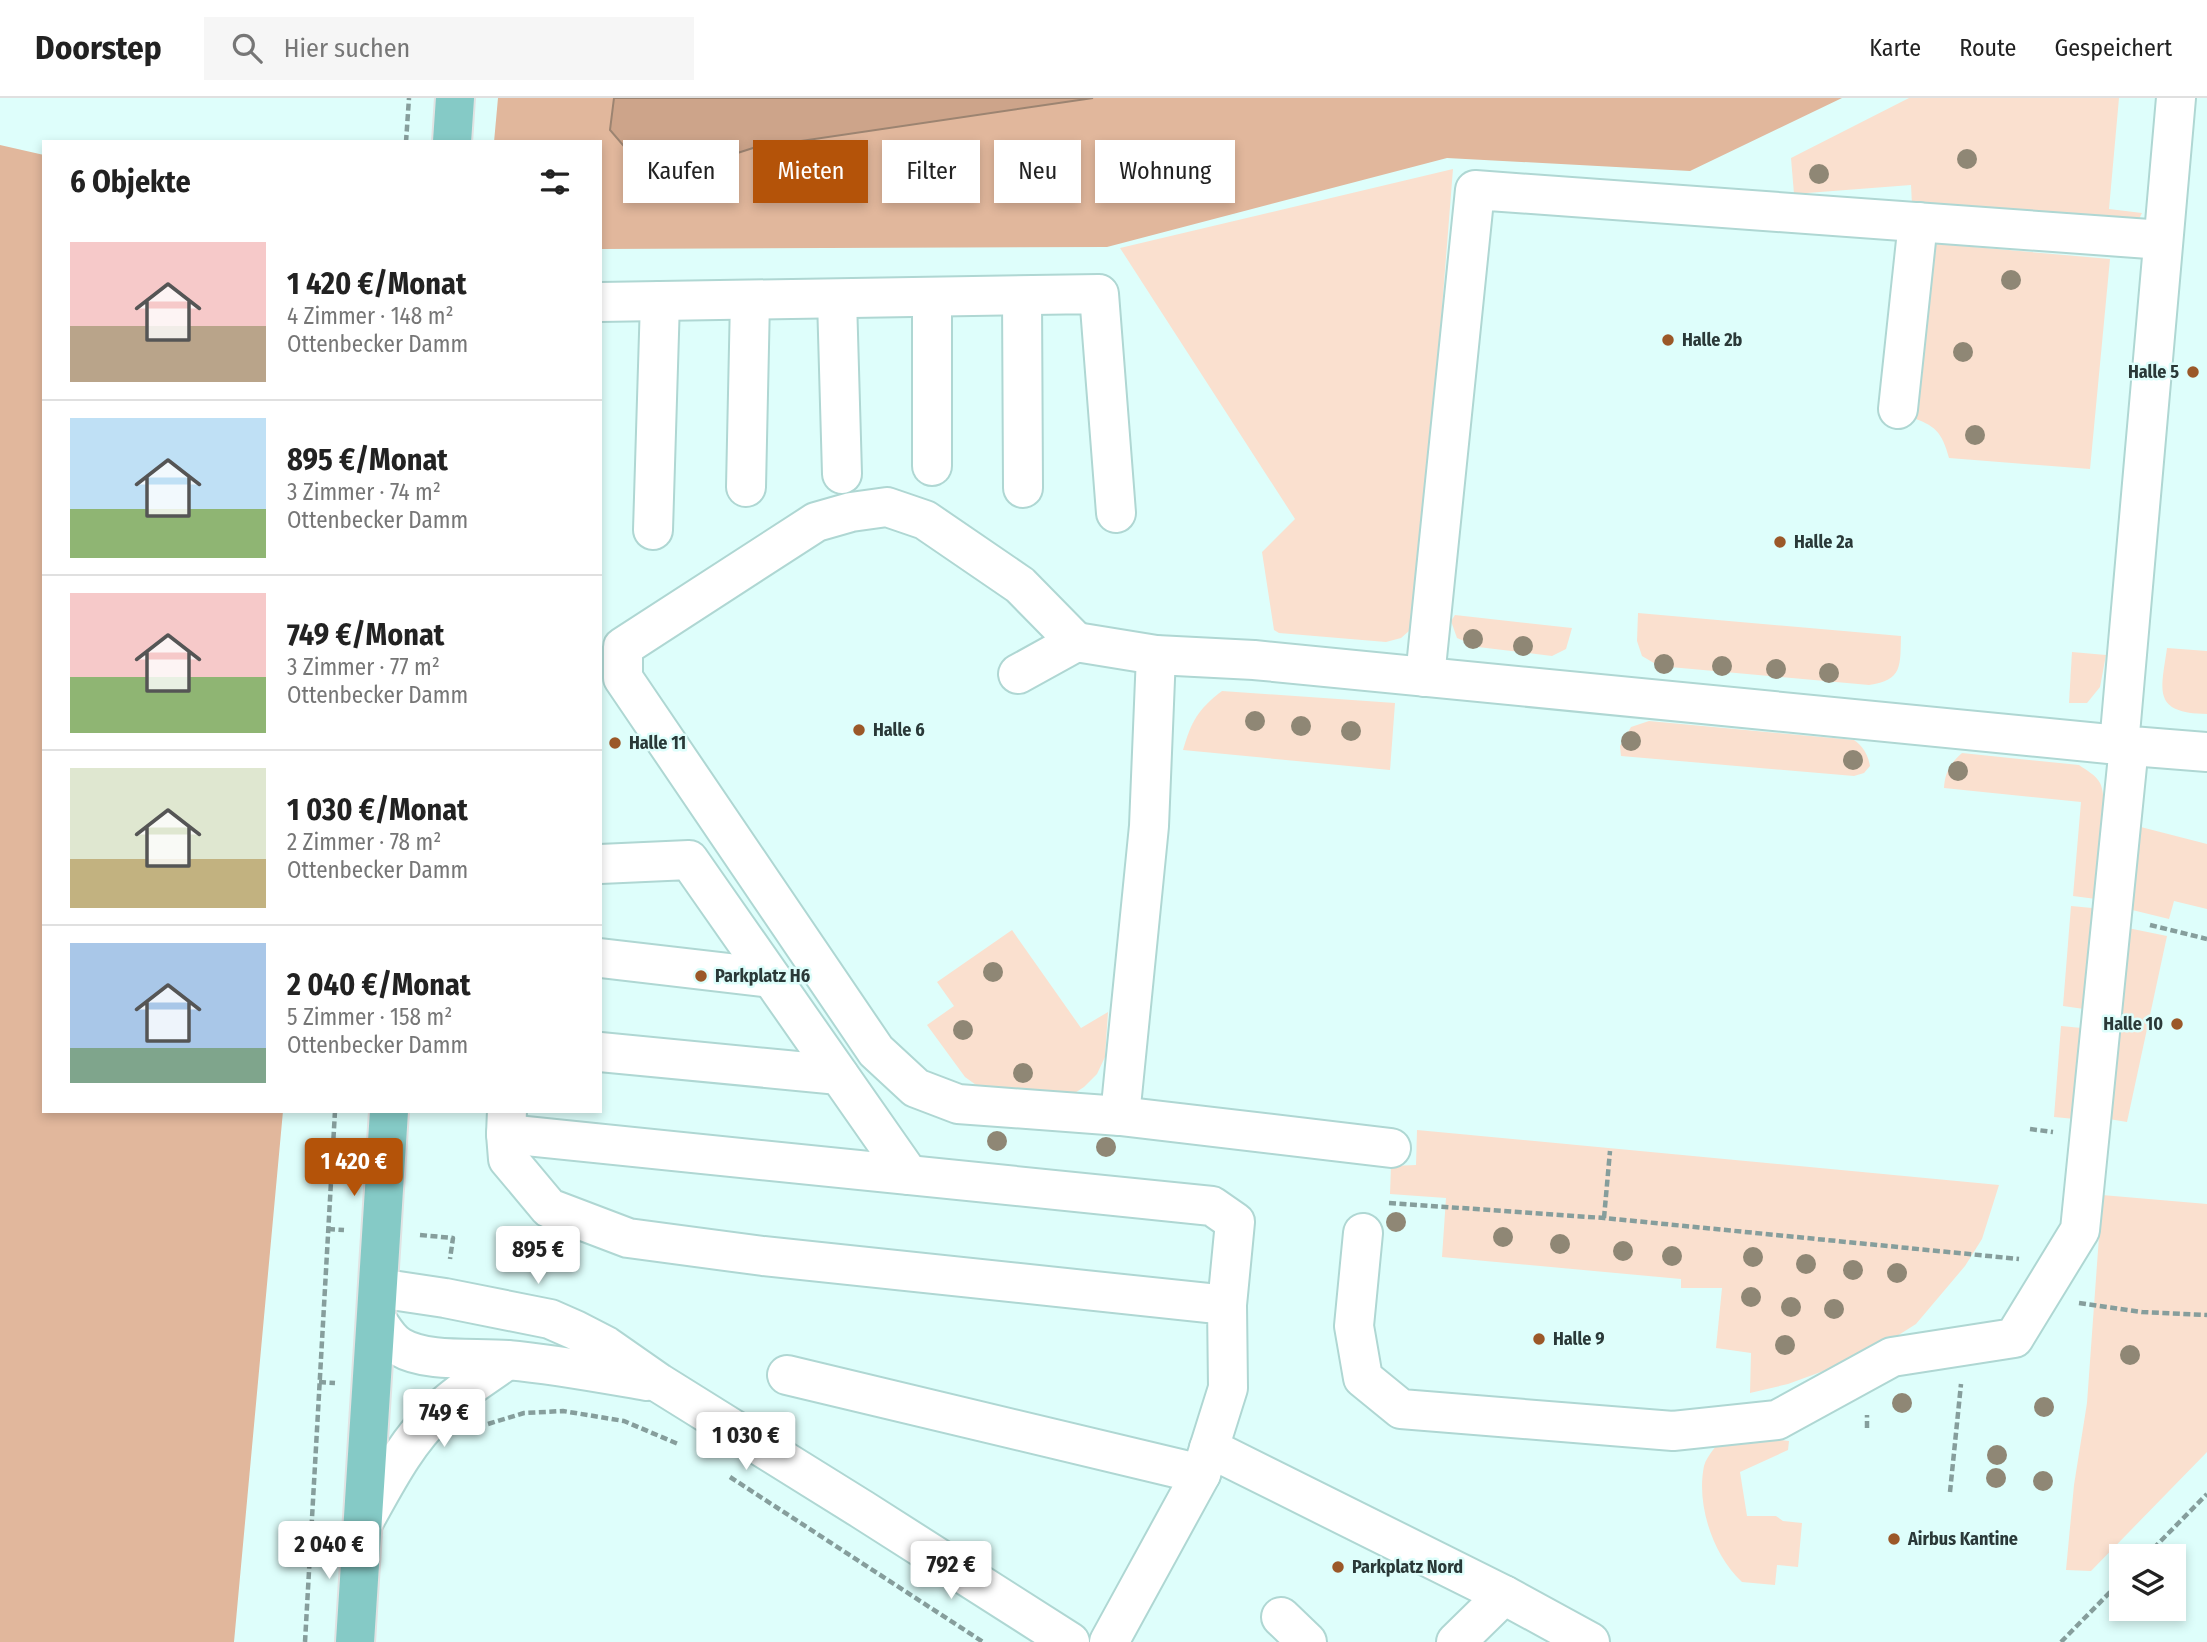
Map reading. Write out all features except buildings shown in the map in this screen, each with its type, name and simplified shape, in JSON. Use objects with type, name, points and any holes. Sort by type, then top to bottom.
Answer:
[{"type":"main road","points":[[452,140],[455,98]]},
{"type":"main road","points":[[355,1642],[389,1113]]},
{"type":"street","points":[[1372,1218],[1354,1326],[1363,1378],[1401,1409],[1673,1431],[1777,1420],[1892,1357],[2014,1338],[2080,1230],[2111,916],[2176,98]]},
{"type":"street","points":[[1424,677],[1475,190],[2164,240]]},
{"type":"street","points":[[1898,409],[1918,222]]},
{"type":"street","points":[[602,302],[1099,294],[1116,513]]},
{"type":"street","points":[[1022,296],[1023,488]]},
{"type":"street","points":[[932,297],[932,466]]},
{"type":"street","points":[[837,299],[842,474]]},
{"type":"street","points":[[746,487],[750,300]]},
{"type":"street","points":[[653,530],[660,301]]},
{"type":"street","points":[[1391,1148],[1120,1116],[958,1104],[916,1088],[876,1051],[623,678],[623,647],[816,522],[850,512],[887,507],[925,520],[1020,585],[1076,642],[1156,655],[1254,660],[2207,752]]},
{"type":"street","points":[[1018,674],[1076,642]]},
{"type":"street","points":[[1120,1116],[1149,826],[1156,655]]},
{"type":"street","points":[[602,864],[689,860],[909,1175]]},
{"type":"street","points":[[602,958],[771,978]]},
{"type":"street","points":[[602,1052],[839,1075]]},
{"type":"street","points":[[1109,1642],[1205,1461],[1227,1388],[1227,1305],[1235,1222],[1212,1206],[909,1175],[507,1123],[508,1159],[549,1208],[628,1238],[763,1256],[1227,1305]]},
{"type":"street","points":[[659,1384],[557,1366],[413,1352],[400,1348],[393,1341],[377,1303],[445,1298],[550,1319],[606,1346],[659,1384],[1070,1642]]},
{"type":"street","points":[[363,1523],[397,1462],[415,1436],[438,1411],[507,1360]]},
{"type":"street","points":[[787,1375],[1205,1461],[1504,1595],[1590,1642]]},
{"type":"street","points":[[1456,1642],[1504,1595]]},
{"type":"path","points":[[406,140],[410,98]]},
{"type":"path","points":[[2111,916],[2207,939]]},
{"type":"path","points":[[306,1642],[335,1113]]},
{"type":"path","points":[[1604,1218],[1610,1151]]},
{"type":"path","points":[[1372,1218],[1604,1218],[2030,1260]]},
{"type":"path","points":[[2039,1297],[2142,1312],[2207,1315]]},
{"type":"path","points":[[438,1411],[459,1433],[524,1413],[563,1411],[624,1421],[681,1445]]},
{"type":"path","points":[[728,1475],[983,1642]]},
{"type":"path","points":[[2158,1544],[2207,1494]]},
{"type":"path","points":[[2062,1642],[2109,1593]]},
{"type":"shaded area","points":[[498,98],[614,98],[610,130],[623,145],[623,203],[739,203],[739,153],[753,148],[753,203],[868,203],[868,140],[807,140],[1093,98],[1842,98],[1690,171],[1447,158],[1107,247],[602,249],[602,140],[494,140]]},
{"type":"shaded area","points":[[614,98],[1093,98],[807,140],[753,140],[753,148],[739,152],[739,140],[623,140],[623,145],[610,130]]},
{"type":"shaded area","points":[[1909,98],[2119,98],[2109,209],[2142,213],[2137,223],[1912,205],[1911,185],[1794,194],[1791,158]]},
{"type":"shaded area","points":[[0,145],[42,155],[42,1113],[283,1113],[234,1642],[0,1642]]},
{"type":"shaded area","points":[[1453,169],[1417,624],[1401,638],[1386,642],[1279,633],[1274,630],[1262,552],[1295,519],[1120,248]]},
{"type":"shaded area","points":[[1928,243],[2110,259],[2090,469],[1949,458],[1936,431],[1926,423],[1910,417]]},
{"type":"shaded area","points":[[1638,613],[1901,636],[1899,663],[1894,675],[1880,683],[1869,685],[1659,666],[1642,656],[1637,641]]},
{"type":"shaded area","points":[[1455,615],[1572,628],[1566,649],[1552,656],[1478,647],[1457,638],[1451,621]]},
{"type":"shaded area","points":[[2167,648],[2207,651],[2207,714],[2177,709],[2164,697],[2163,676]]},
{"type":"shaded area","points":[[2072,652],[2106,655],[2100,687],[2087,703],[2069,703]]},
{"type":"shaded area","points":[[1222,691],[1395,703],[1390,770],[1183,750],[1196,717]]},
{"type":"shaded area","points":[[1649,721],[1854,740],[1865,751],[1870,766],[1864,773],[1854,776],[1621,756],[1620,746],[1631,727]]},
{"type":"shaded area","points":[[1962,753],[2079,765],[2096,778],[2103,793],[2104,806],[2096,899],[2073,896],[2081,802],[1944,788],[1949,769]]},
{"type":"shaded area","points":[[2133,825],[2207,844],[2207,909],[2174,901],[2169,919],[2124,908]]},
{"type":"shaded area","points":[[2071,906],[2092,908],[2084,1009],[2063,1006]]},
{"type":"shaded area","points":[[2123,927],[2167,936],[2127,1122],[2103,1118]]},
{"type":"shaded area","points":[[1012,930],[1081,1028],[1108,1012],[1105,1057],[1097,1074],[1067,1098],[986,1092],[965,1077],[927,1025],[954,1006],[937,982]]},
{"type":"shaded area","points":[[2061,1026],[2082,1028],[2075,1119],[2054,1117]]},
{"type":"shaded area","points":[[1417,1130],[1999,1185],[1982,1239],[1965,1266],[1916,1324],[1867,1355],[1788,1384],[1750,1393],[1751,1353],[1716,1348],[1722,1288],[1681,1288],[1681,1279],[1442,1257],[1446,1198],[1390,1194],[1391,1166],[1416,1165]]},
{"type":"shaded area","points":[[2102,1195],[2207,1204],[2207,1452],[2117,1544],[2109,1544],[2109,1553],[2091,1571],[2066,1570],[2074,1485],[2087,1403]]},
{"type":"shaded area","points":[[1726,1434],[1789,1441],[1788,1450],[1740,1472],[1747,1516],[1776,1516],[1783,1521],[1802,1523],[1798,1567],[1777,1565],[1775,1585],[1742,1582],[1723,1558],[1709,1528],[1702,1497],[1704,1466],[1710,1453]]},
{"type":"place","name":"Halle 2b","points":[[1668,340]]},
{"type":"place","name":"Halle 5","points":[[2193,372]]},
{"type":"place","name":"Halle 2a","points":[[1780,542]]},
{"type":"place","name":"Halle 6","points":[[859,730]]},
{"type":"place","name":"Halle 11","points":[[615,743]]},
{"type":"place","name":"Parkplatz H6","points":[[701,976]]},
{"type":"place","name":"Halle 10","points":[[2177,1024]]},
{"type":"place","name":"Halle 9","points":[[1539,1339]]},
{"type":"place","name":"Airbus Kantine","points":[[1894,1539]]},
{"type":"place","name":"Parkplatz Nord","points":[[1338,1567]]}]
